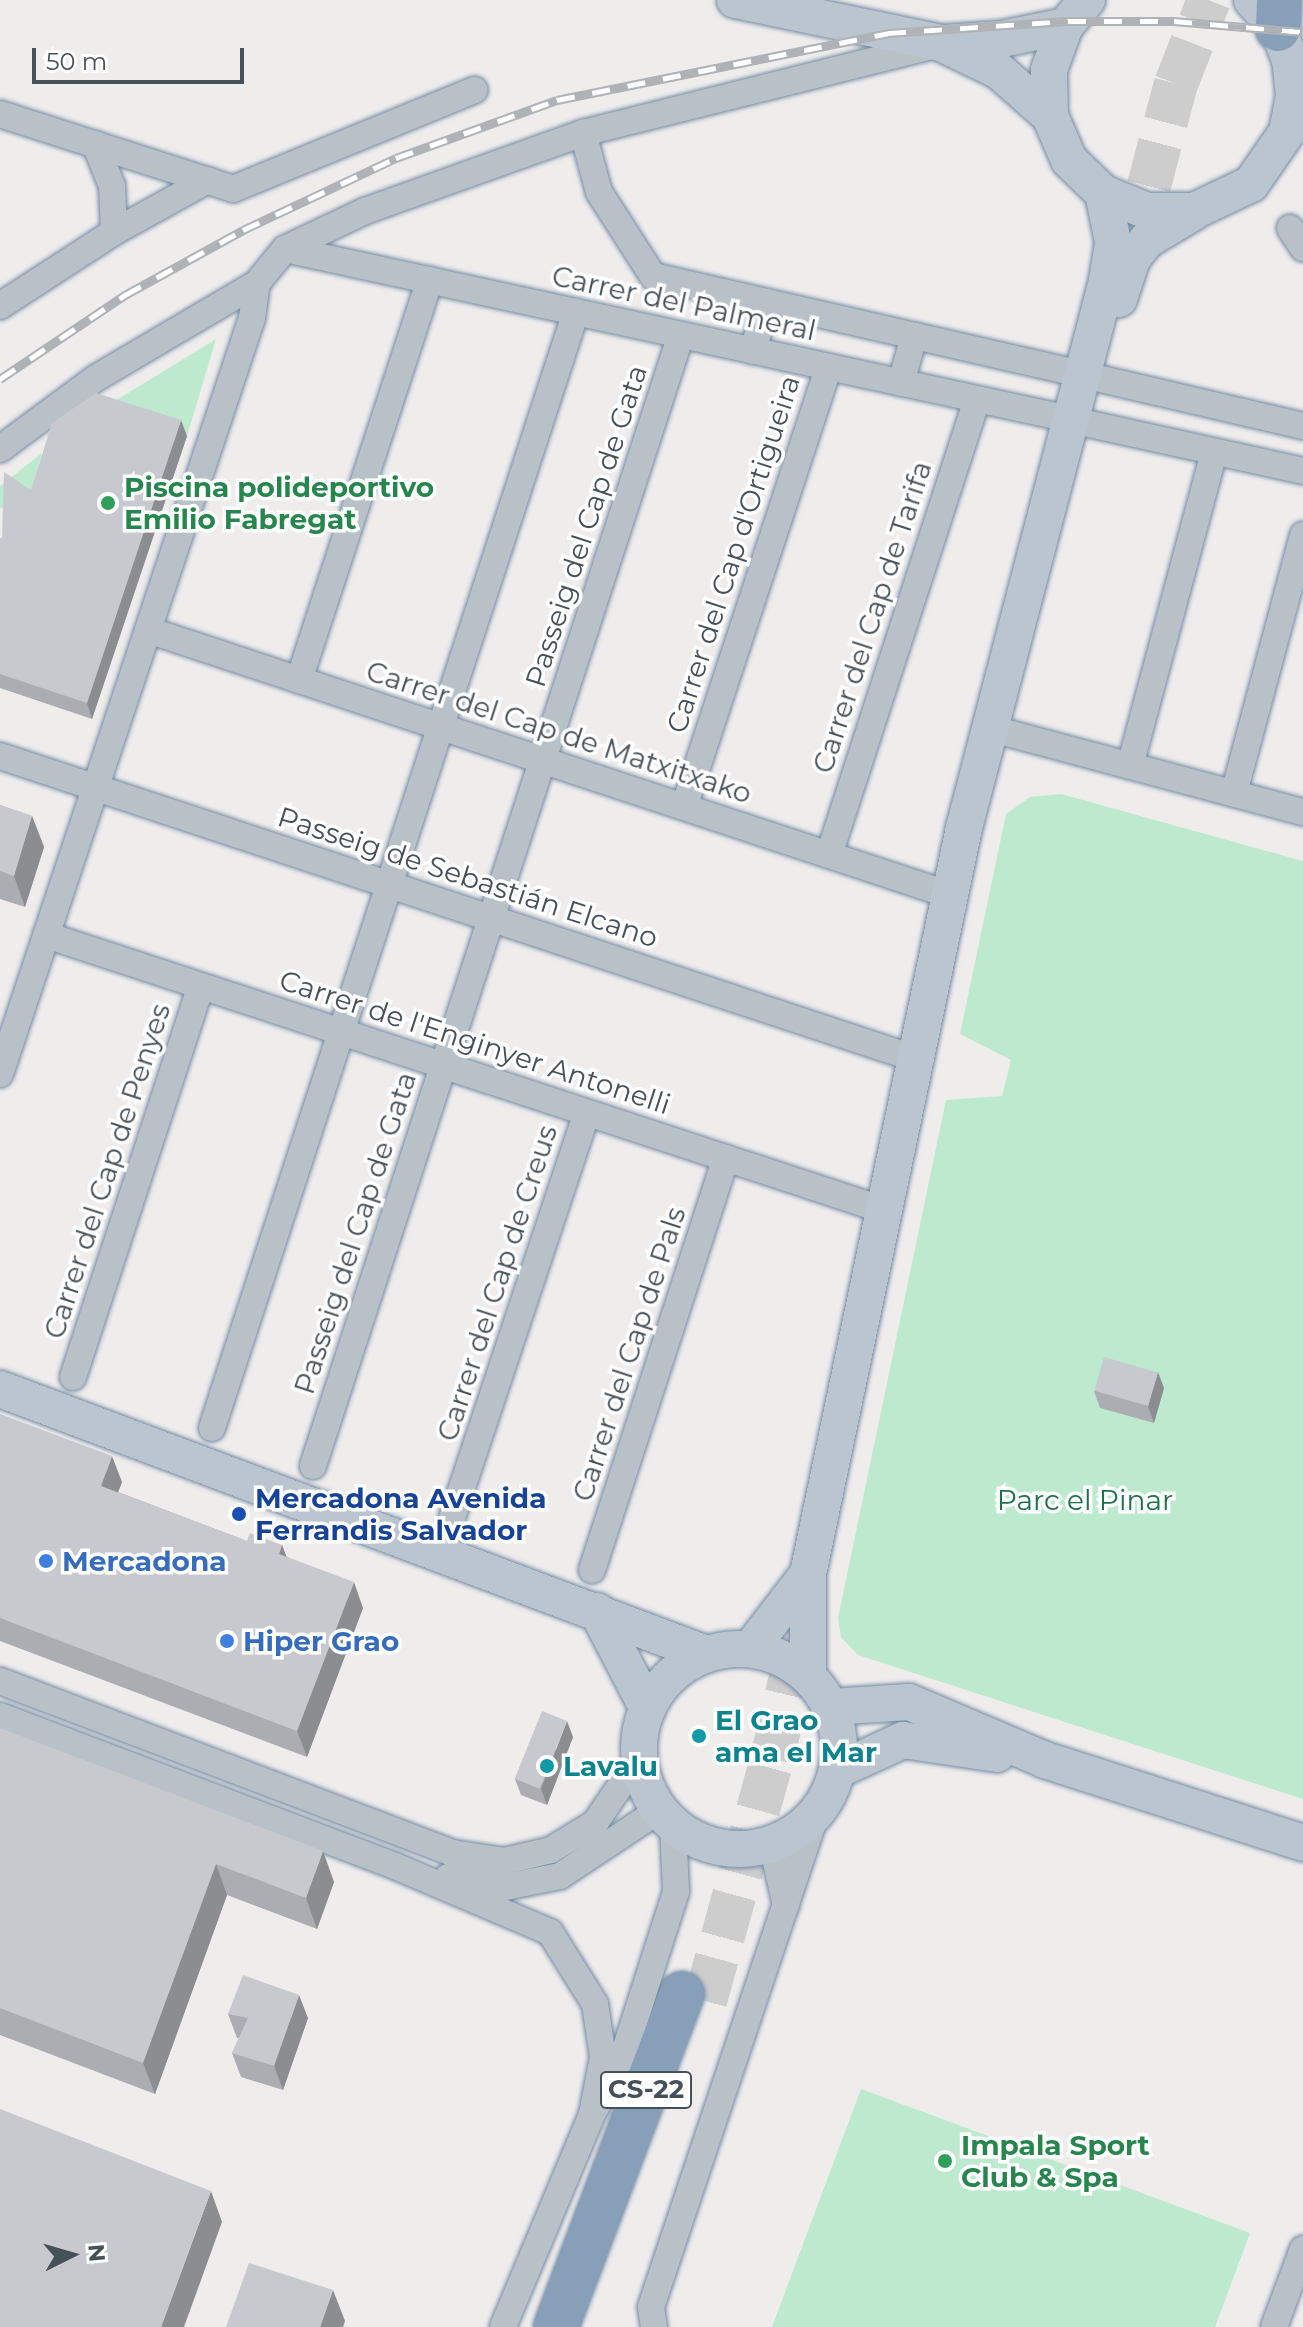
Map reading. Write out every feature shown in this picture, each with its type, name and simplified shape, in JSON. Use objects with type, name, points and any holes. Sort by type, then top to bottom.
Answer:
[{"type":"highway","name":"CS-22","points":[[556,2327],[693,1998],[587,2327]]},
{"type":"street","points":[[735,0],[941,43],[999,71],[1050,116]]},
{"type":"street","points":[[0,1074],[252,318],[257,283],[268,263],[285,249],[365,211],[583,133],[941,43],[1002,39],[1076,13]]},
{"type":"street","points":[[1076,13],[1049,70],[1050,116],[1069,160],[1103,193],[1147,211],[1194,211]]},
{"type":"street","points":[[1089,376],[1132,259],[1147,240],[1194,211],[1251,184],[1295,128],[1294,96],[1280,31]]},
{"type":"street","points":[[0,114],[233,189],[474,90]]},
{"type":"street","name":"Carrer del Palmeral","points":[[583,133],[599,192],[653,276],[1291,424]]},
{"type":"street","points":[[95,144],[112,186],[114,232]]},
{"type":"street","points":[[0,306],[114,232],[208,180]]},
{"type":"street","points":[[808,1674],[808,1574],[950,895],[989,728],[1052,503],[1067,488],[1077,421],[1089,376],[1113,242],[1103,193]]},
{"type":"street","name":"Carrer del Palmeral","points":[[285,249],[1303,471]]},
{"type":"street","points":[[299,680],[430,280]]},
{"type":"street","points":[[0,449],[96,378],[257,283]]},
{"type":"street","points":[[753,351],[767,302]]},
{"type":"street","points":[[212,1428],[576,312]]},
{"type":"street","name":"Passeig del Cap de Gata","points":[[313,1466],[681,335]]},
{"type":"street","points":[[901,383],[914,336]]},
{"type":"street","name":"Carrer del Cap d'Ortigueira","points":[[684,807],[829,367]]},
{"type":"street","name":"Carrer del Cap de Tarifa","points":[[829,855],[977,400]]},
{"type":"street","points":[[1268,463],[1291,424]]},
{"type":"street","points":[[1130,766],[1214,452]]},
{"type":"street","points":[[1234,793],[1303,535]]},
{"type":"street","name":"Carrer del Cap de Matxitxako","points":[[148,630],[950,895]]},
{"type":"street","points":[[989,728],[1303,812]]},
{"type":"street","name":"Passeig de Sebastián Elcano","points":[[0,756],[916,1059]]},
{"type":"street","name":"Carrer de l'Enginyer Antonelli","points":[[46,935],[884,1210]]},
{"type":"street","name":"Carrer del Cap de Penyes","points":[[73,1377],[201,986]]},
{"type":"street","name":"Carrer del Cap de Creus","points":[[452,1518],[587,1113]]},
{"type":"street","name":"Carrer del Cap de Pals","points":[[592,1570],[726,1158]]},
{"type":"street","points":[[0,1389],[704,1653]]},
{"type":"street","points":[[751,1648],[808,1574]]},
{"type":"street","points":[[597,1611],[647,1707]]},
{"type":"street","points":[[0,1681],[452,1853],[505,1861],[551,1850],[595,1823],[638,1760],[647,1707],[670,1674],[704,1653],[751,1648],[782,1657],[808,1674],[831,1707],[839,1738],[838,1770],[816,1814],[653,2317]]},
{"type":"street","points":[[831,1707],[909,1702],[1045,1760],[1303,1843]]},
{"type":"street","points":[[0,1716],[405,1870],[550,1932],[595,2004],[603,2057],[592,2114]]},
{"type":"street","points":[[838,1770],[903,1740],[1045,1760]]},
{"type":"street","points":[[503,2327],[592,2114],[621,2063],[676,1892],[666,1819],[638,1760]]},
{"type":"street","points":[[666,1819],[720,1849],[772,1845],[816,1814]]},
{"type":"street","points":[[405,1870],[505,1887],[560,1876],[666,1819]]},
{"type":"street","points":[[772,1845],[786,1905]]},
{"type":"street","points":[[1274,2327],[1303,2249]]},
{"type":"green space","points":[[216,339],[187,436],[102,409]]},
{"type":"green space","points":[[42,453],[31,492],[9,510],[0,508],[0,486]]},
{"type":"green space","name":"Parc el Pinar","points":[[1061,794],[1303,861],[1303,1799],[858,1655],[841,1637],[838,1618],[946,1100],[1002,1096],[1011,1060],[960,1034],[1006,814],[1030,797]]},
{"type":"green space","name":"Impala Sport Club & Spa","points":[[861,2089],[1250,2233],[1215,2327],[772,2327]]},
{"type":"building","points":[[96,393],[181,420],[87,703],[0,674],[0,538],[4,472],[31,490],[52,423]]},
{"type":"building","points":[[0,805],[32,816],[14,876],[0,871]]},
{"type":"building","points":[[1104,1357],[1158,1372],[1148,1406],[1094,1391]]},
{"type":"building","points":[[0,1414],[112,1456],[101,1486],[247,1541],[250,1533],[282,1545],[279,1554],[354,1582],[297,1731],[0,1618]]},
{"type":"building","points":[[542,1711],[567,1721],[540,1789],[515,1779]]},
{"type":"building","points":[[0,1728],[323,1851],[306,1898],[216,1864],[143,2063],[0,2008]]},
{"type":"building","points":[[243,1975],[299,1995],[274,2066],[232,2053],[248,2018],[228,2014]]},
{"type":"building","points":[[0,2109],[211,2191],[161,2327],[0,2327]]},
{"type":"building","points":[[249,2263],[333,2290],[320,2327],[226,2327]]},
{"type":"tunnel","points":[[1132,250],[1176,84],[1209,0]]},
{"type":"tunnel","points":[[705,2001],[772,1759],[804,1620]]},
{"type":"railway","points":[[0,379],[125,295],[243,230],[396,158],[557,100],[888,33],[1068,21],[1174,21],[1303,32]]},
{"type":"place","name":"Piscina polideportivo Emilio Fabregat","points":[[108,503]]},
{"type":"place","name":"Mercadona Avenida Ferrandis Salvador","points":[[239,1514]]},
{"type":"place","name":"Mercadona","points":[[46,1561]]},
{"type":"place","name":"Hiper Grao","points":[[227,1641]]},
{"type":"place","name":"El Grao ama el Mar","points":[[699,1736]]},
{"type":"place","name":"Lavalu","points":[[547,1766]]},
{"type":"place","name":"Impala Sport Club & Spa","points":[[945,2161]]}]
